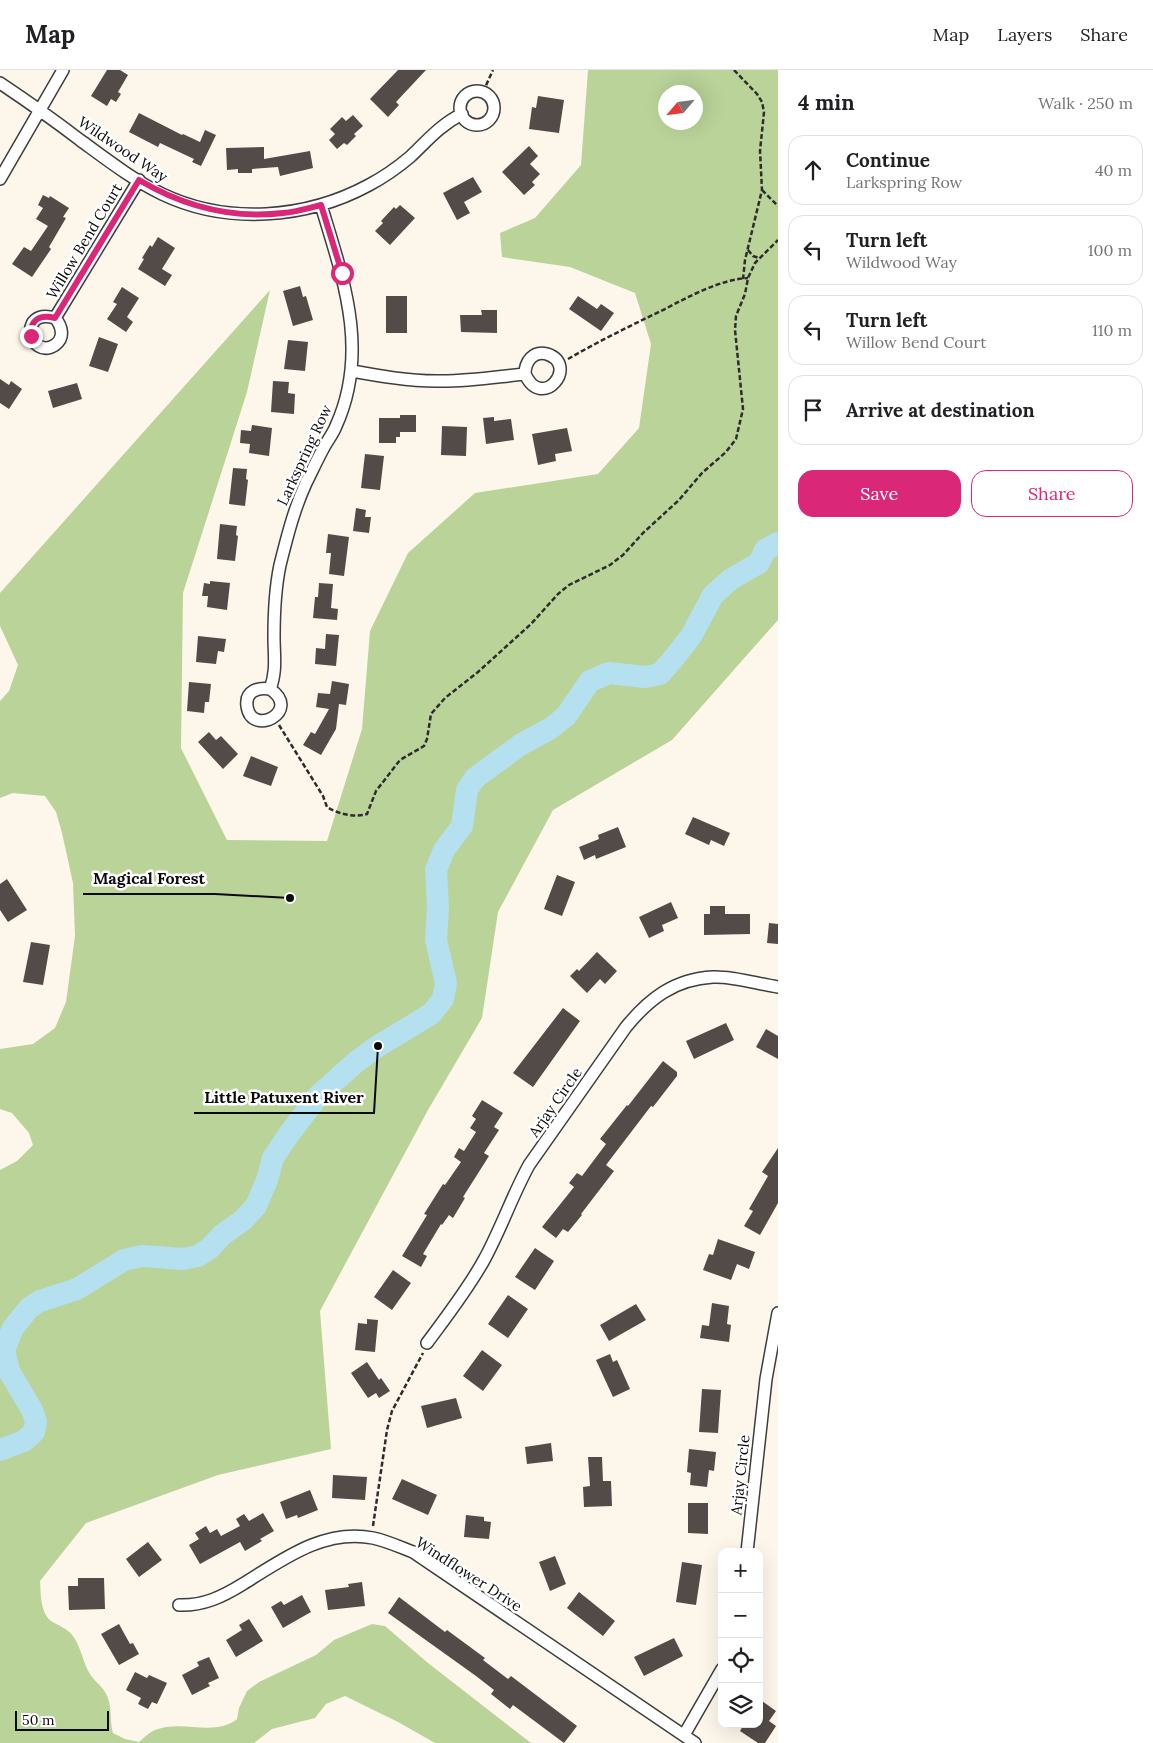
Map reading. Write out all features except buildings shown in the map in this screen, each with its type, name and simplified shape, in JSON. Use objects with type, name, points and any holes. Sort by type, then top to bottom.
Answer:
[{"type":"street","points":[[0,179],[63,70]]},
{"type":"street","name":"Wildwood Way","points":[[0,83],[116,166],[161,193],[183,202],[231,214],[284,213],[321,205],[346,196],[370,185],[393,171],[440,127],[462,114]]},
{"type":"street","points":[[472,92],[483,92],[492,99],[494,104],[494,110],[489,120],[485,123],[474,124],[468,122],[460,108],[463,98],[472,92]]},
{"type":"street","name":"Willow Bend Court","points":[[55,318],[139,180]]},
{"type":"street","name":"Larkspring Row","points":[[270,689],[276,667],[275,606],[278,577],[291,519],[305,485],[336,426],[345,401],[352,371],[352,333],[349,305],[342,273],[321,205]]},
{"type":"street","points":[[544,353],[553,356],[558,362],[560,370],[558,380],[553,386],[544,389],[535,387],[529,382],[525,374],[525,366],[530,358],[536,354],[544,353]]},
{"type":"street","points":[[352,371],[435,381],[463,381],[525,374]]},
{"type":"street","points":[[260,688],[270,689],[280,699],[280,704],[276,717],[265,722],[251,716],[247,710],[246,702],[254,690],[260,688]]},
{"type":"street","name":"Arjay Circle","points":[[427,1343],[480,1268],[529,1165],[638,1012],[665,991],[696,980],[714,977],[778,987]]},
{"type":"street","name":"Arjay Circle","points":[[747,1548],[766,1379],[778,1313]]},
{"type":"street","name":"Windflower Drive","points":[[179,1605],[193,1606],[226,1595],[306,1547],[326,1540],[350,1537],[372,1538],[391,1543],[412,1552],[695,1743]]},
{"type":"street","points":[[684,1735],[718,1676]]},
{"type":"path","points":[[483,92],[493,70]]},
{"type":"path","points":[[734,70],[757,94],[762,102],[764,112],[761,136],[762,190],[743,278]]},
{"type":"path","points":[[762,190],[778,206]]},
{"type":"path","points":[[276,717],[283,733],[323,796],[327,807],[356,816],[367,814],[376,791],[400,760],[424,746],[431,714],[445,698],[478,672],[531,624],[569,585],[610,564],[623,555],[642,533],[679,500],[736,440],[743,409],[735,330],[736,316],[745,294],[748,278],[759,258],[778,240]]},
{"type":"path","points":[[748,250],[753,256],[759,258]]},
{"type":"path","points":[[558,362],[691,296],[728,282],[748,278]]},
{"type":"path","points":[[372,1538],[387,1430],[392,1411],[417,1366],[427,1343]]},
{"type":"green space","points":[[588,70],[778,70],[778,620],[672,740],[553,810],[498,912],[482,1018],[428,1110],[320,1311],[331,1449],[218,1475],[86,1523],[40,1581],[42,1602],[47,1617],[66,1629],[73,1636],[90,1674],[107,1697],[113,1733],[125,1739],[139,1742],[152,1731],[168,1727],[209,1728],[228,1724],[237,1719],[239,1708],[247,1691],[259,1682],[316,1655],[334,1640],[372,1624],[385,1626],[428,1663],[531,1743],[435,1743],[345,1696],[326,1704],[315,1718],[272,1729],[254,1743],[0,1743],[0,1170],[17,1161],[33,1145],[29,1133],[12,1113],[0,1109],[0,1049],[33,1044],[55,1028],[66,1002],[75,936],[73,883],[56,812],[45,796],[13,793],[0,798],[0,701],[9,691],[18,665],[0,626],[0,593],[270,290],[247,392],[183,593],[181,748],[227,840],[327,841],[362,729],[370,631],[408,553],[475,493],[598,474],[639,428],[651,344],[635,293],[570,267],[502,257],[500,233],[535,218],[581,165]]},
{"type":"waterway","points":[[0,1450],[24,1441],[34,1432],[36,1421],[32,1410],[9,1371],[4,1350],[13,1328],[29,1308],[40,1301],[77,1289],[124,1260],[142,1256],[183,1259],[198,1256],[210,1248],[222,1235],[243,1220],[256,1206],[267,1180],[273,1158],[318,1096],[356,1062],[378,1046],[431,1014],[443,999],[446,983],[436,940],[438,907],[436,870],[444,850],[462,826],[467,790],[475,778],[520,745],[551,728],[566,716],[590,681],[609,673],[645,677],[660,674],[691,636],[713,595],[731,579],[759,563],[765,550],[778,543]]},
{"type":"place","name":"Magical Forest","points":[[290,898]]},
{"type":"place","name":"Little Patuxent River","points":[[378,1046]]},
{"type":"route","points":[[31,336],[32,324],[38,318],[46,316],[55,318],[139,180],[161,193],[183,202],[231,214],[284,213],[321,205],[342,273]]}]
